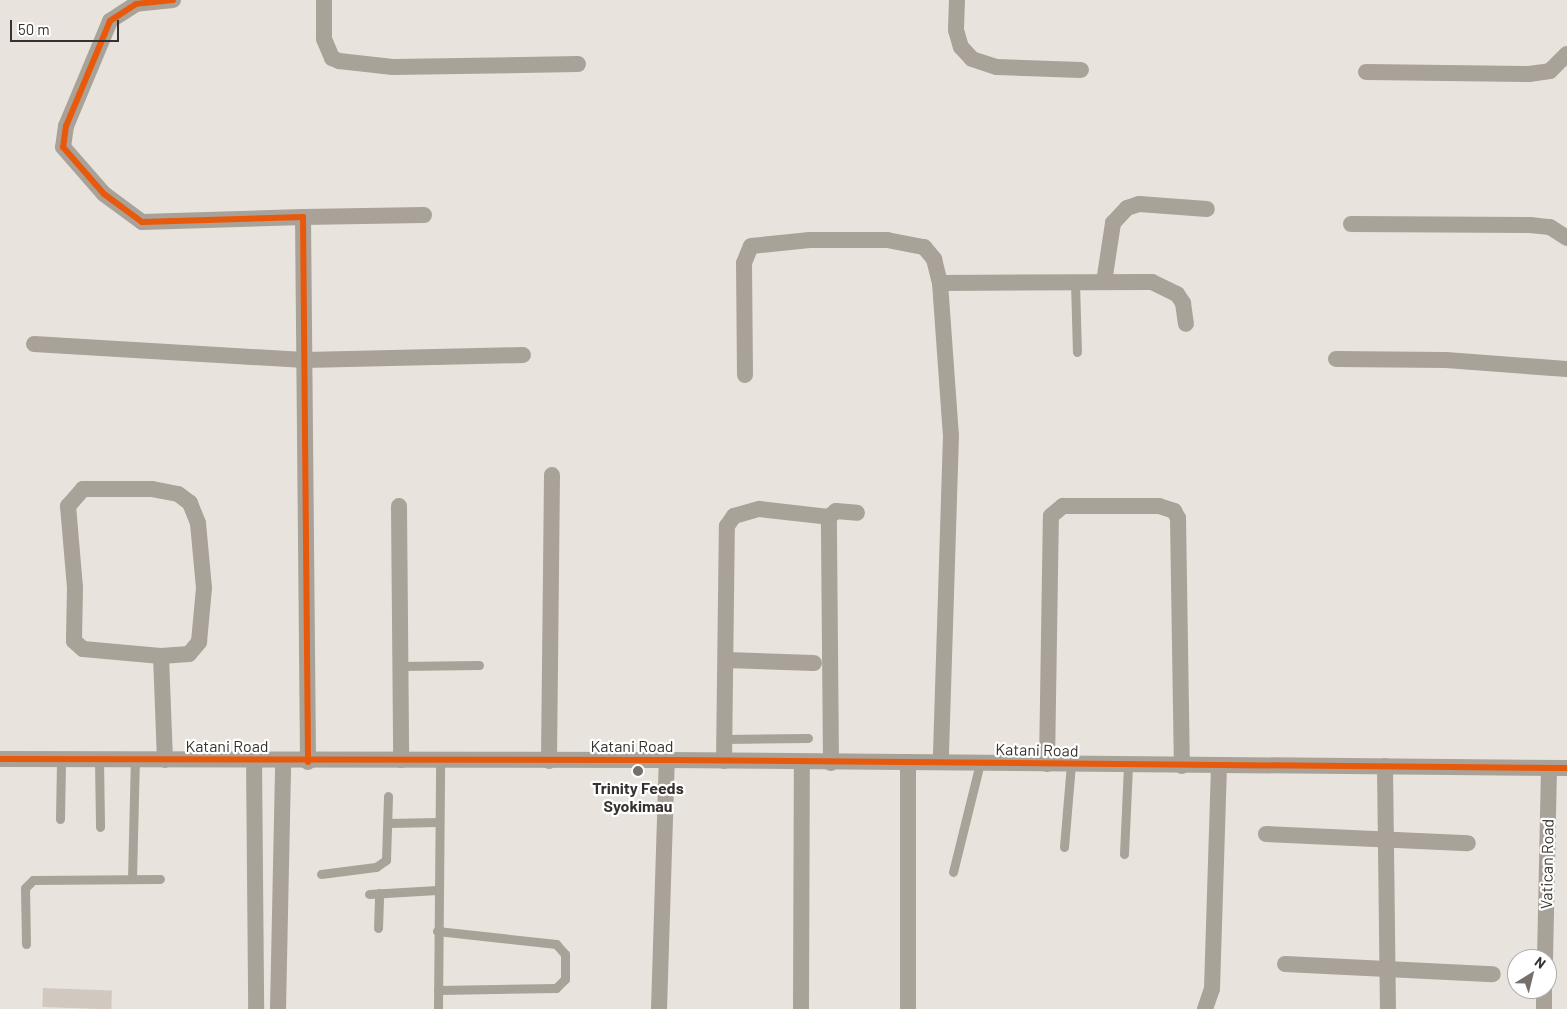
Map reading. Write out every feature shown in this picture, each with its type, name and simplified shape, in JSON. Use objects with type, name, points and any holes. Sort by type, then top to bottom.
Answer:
[{"type":"street","points":[[173,0],[136,4],[124,8],[110,21],[62,137],[67,154],[104,194],[142,222],[424,215]]},
{"type":"street","points":[[324,0],[324,39],[332,58],[339,61],[393,67],[578,64]]},
{"type":"street","points":[[957,0],[956,30],[961,48],[972,60],[997,67],[1081,70]]},
{"type":"street","points":[[1366,72],[1529,74],[1550,71],[1567,54]]},
{"type":"street","points":[[1104,282],[1114,224],[1127,208],[1139,204],[1207,210]]},
{"type":"street","points":[[303,217],[308,762]]},
{"type":"street","points":[[1351,224],[1530,225],[1550,227],[1567,238]]},
{"type":"street","points":[[745,375],[744,263],[751,246],[810,240],[908,241],[924,247],[934,259],[940,284],[950,434],[941,762]]},
{"type":"street","points":[[940,284],[1152,282],[1169,288],[1183,303],[1186,324]]},
{"type":"street","points":[[34,344],[305,360],[523,355]]},
{"type":"street","points":[[1336,359],[1446,360],[1567,369]]},
{"type":"street","points":[[548,761],[552,475]]},
{"type":"street","points":[[83,489],[152,489],[178,494],[190,503],[198,523],[204,588],[198,642],[189,654],[161,656],[83,649],[74,641],[75,587],[68,506],[83,489]]},
{"type":"street","points":[[399,506],[401,760]]},
{"type":"street","points":[[1047,764],[1051,516],[1063,506],[1159,506],[1174,511],[1178,518],[1182,766]]},
{"type":"street","points":[[724,761],[727,526],[734,516],[759,509],[829,517],[836,511],[857,513]]},
{"type":"street","points":[[829,517],[831,763]]},
{"type":"street","points":[[161,656],[165,760]]},
{"type":"street","points":[[726,660],[814,663]]},
{"type":"street","points":[[254,758],[256,1009]]},
{"type":"street","name":"Katani Road","points":[[0,761],[254,758],[308,762],[667,760],[1219,767],[1567,768]]},
{"type":"street","points":[[278,1009],[283,760]]},
{"type":"street","points":[[659,1009],[667,760]]},
{"type":"street","points":[[908,762],[908,1009]]},
{"type":"street","points":[[801,1009],[802,763]]},
{"type":"street","points":[[1385,766],[1388,1009]]},
{"type":"street","points":[[1205,1009],[1212,989],[1219,767]]},
{"type":"street","name":"Vatican Road","points":[[1545,949],[1549,768]]},
{"type":"street","points":[[1266,834],[1386,841],[1468,843]]},
{"type":"street","points":[[1285,964],[1386,967],[1493,974]]},
{"type":"lane","points":[[1075,282],[1077,352]]},
{"type":"lane","points":[[400,666],[480,665]]},
{"type":"lane","points":[[724,739],[808,738]]},
{"type":"lane","points":[[60,819],[61,759]]},
{"type":"lane","points":[[99,760],[100,827]]},
{"type":"lane","points":[[132,878],[135,760]]},
{"type":"lane","points":[[438,1009],[437,890],[440,760]]},
{"type":"lane","points":[[953,872],[980,763]]},
{"type":"lane","points":[[1064,847],[1071,764]]},
{"type":"lane","points":[[1124,854],[1128,765]]},
{"type":"lane","points":[[321,874],[376,867],[386,860],[388,796]]},
{"type":"lane","points":[[388,823],[438,822]]},
{"type":"lane","points":[[26,944],[25,888],[33,880],[160,879]]},
{"type":"lane","points":[[378,928],[374,893],[437,890]]},
{"type":"lane","points":[[437,930],[556,944],[564,954],[566,979],[556,988],[438,990]]},
{"type":"building","points":[[43,988],[112,990],[111,1009],[42,1007]]},
{"type":"cycle path","points":[[173,0],[136,4],[110,21],[66,126],[63,147],[104,194],[142,222],[303,217],[308,762]]},
{"type":"cycle path","points":[[0,759],[667,760],[1567,768]]},
{"type":"place","name":"Trinity Feeds Syokimau","points":[[638,771]]}]
